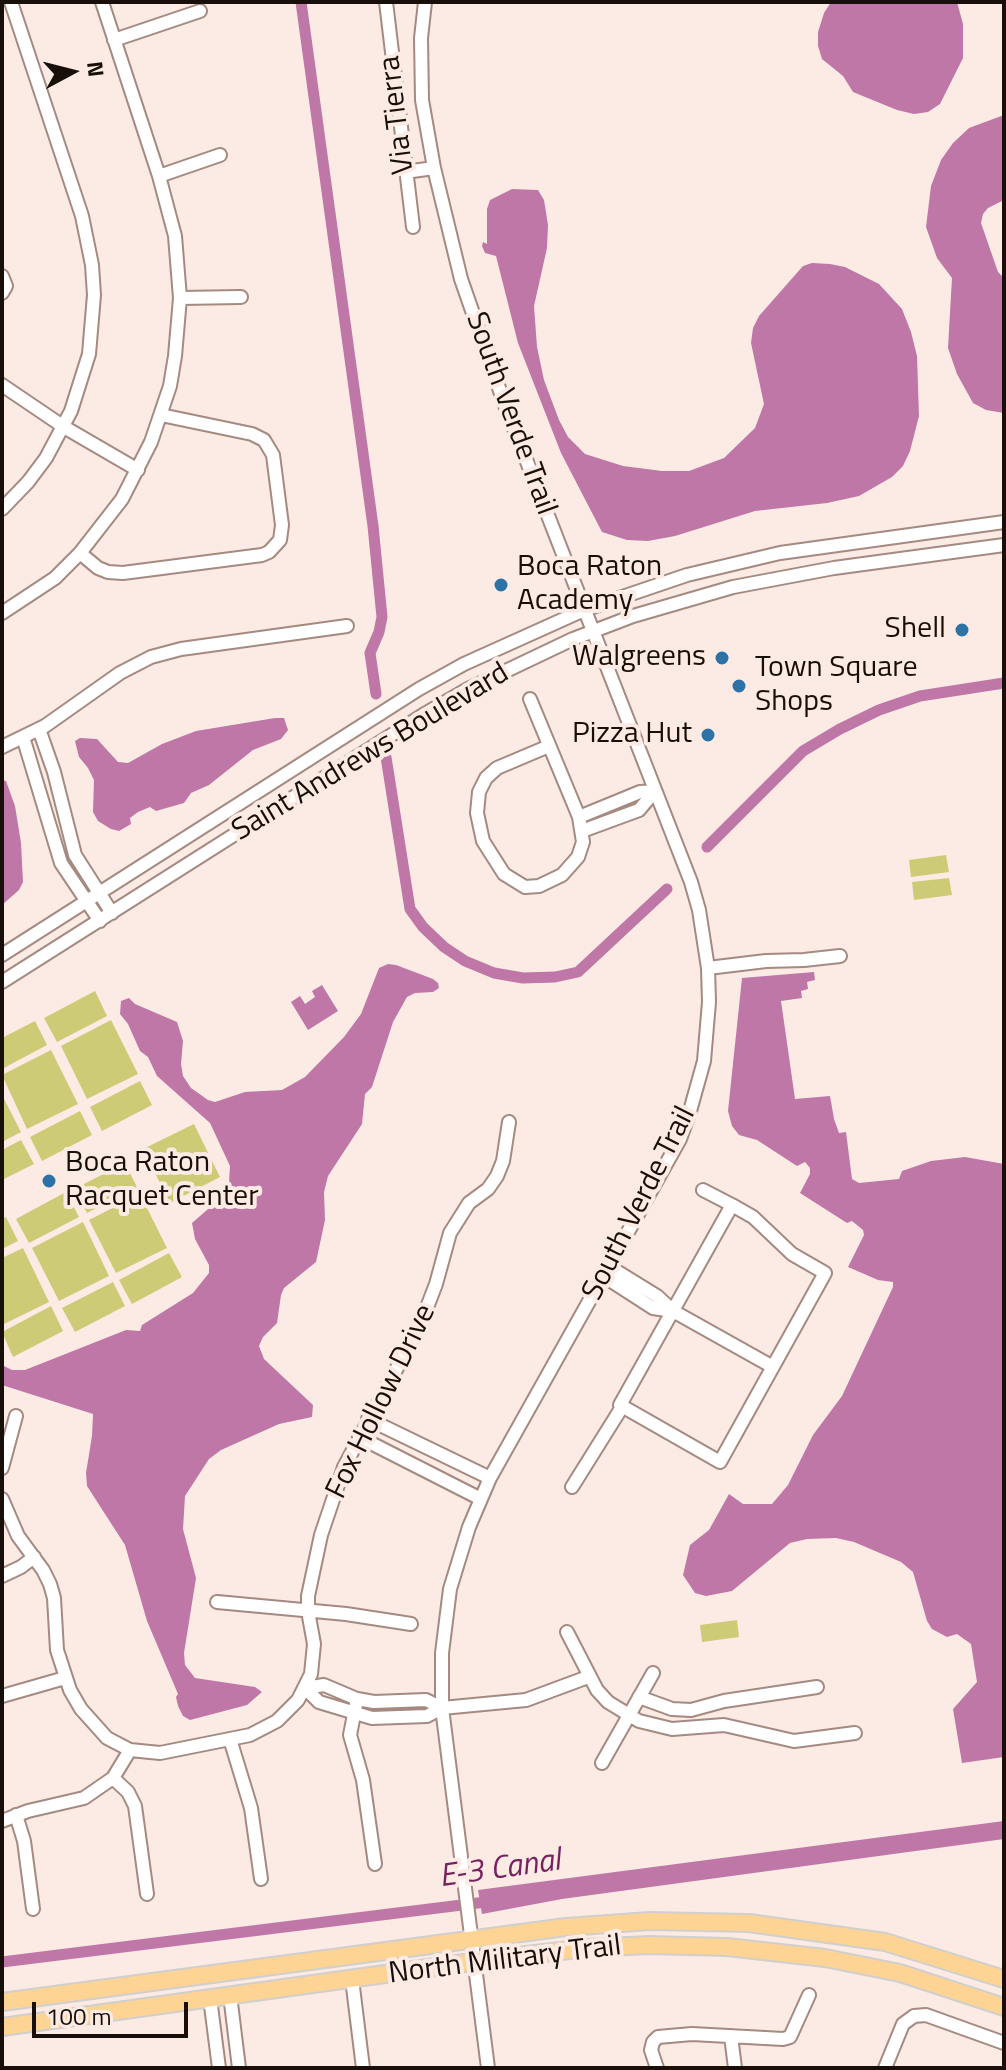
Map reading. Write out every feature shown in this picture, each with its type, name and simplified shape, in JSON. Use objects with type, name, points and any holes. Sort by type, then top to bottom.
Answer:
[{"type":"main road","name":"North Military Trail","points":[[2,2002],[235,1972],[472,1933],[698,1920],[749,1923],[885,1942],[1004,1979]]},
{"type":"main road","name":"North Military Trail","points":[[2,2027],[476,1962],[608,1947],[727,1947],[825,1958],[900,1973],[1004,2007]]},
{"type":"main road","points":[[210,1998],[219,1984],[235,1972]]},
{"type":"street","points":[[2,509],[28,482],[64,427],[81,383],[93,324],[92,265],[82,216],[11,2]]},
{"type":"street","points":[[2,613],[40,590],[80,553],[113,512],[138,470],[161,415],[175,356],[180,298],[175,236],[159,176],[102,2]]},
{"type":"street","name":"Via Tierra","points":[[386,2],[413,227]]},
{"type":"street","name":"South Verde Trail","points":[[425,2],[420,71],[434,168],[461,279],[592,631],[691,882],[702,925],[708,968],[708,1032],[704,1061],[690,1111],[669,1161],[490,1478],[469,1527],[450,1589],[442,1653],[442,1708],[488,2068]]},
{"type":"street","points":[[114,40],[200,11]]},
{"type":"street","points":[[159,176],[220,155]]},
{"type":"street","points":[[405,172],[434,168]]},
{"type":"street","points":[[2,276],[6,286],[2,293]]},
{"type":"street","points":[[180,298],[241,297]]},
{"type":"street","points":[[2,385],[64,427],[138,470]]},
{"type":"street","points":[[80,553],[98,568],[123,573],[262,555],[280,540],[282,525],[273,455],[264,440],[252,434],[161,415]]},
{"type":"street","name":"Saint Andrews Boulevard","points":[[2,955],[419,689],[464,664],[584,610],[687,575],[780,553],[1004,522]]},
{"type":"street","name":"Saint Andrews Boulevard","points":[[2,982],[423,715],[526,660],[592,631],[708,594],[818,570],[1004,545]]},
{"type":"street","points":[[814,548],[818,570]]},
{"type":"street","points":[[2,747],[23,737],[41,734],[120,673],[151,657],[181,649],[347,626]]},
{"type":"street","points":[[530,699],[579,817],[582,831],[581,850],[574,863],[555,879],[532,887],[510,880],[483,841],[477,802],[486,778],[497,768],[549,746]]},
{"type":"street","points":[[41,734],[59,789],[75,855],[99,894],[106,917]]},
{"type":"street","points":[[23,737],[61,863],[87,902],[106,917]]},
{"type":"street","points":[[579,817],[640,792],[655,791]]},
{"type":"street","points":[[582,831],[639,810],[655,791]]},
{"type":"street","points":[[708,968],[840,956]]},
{"type":"street","name":"Fox Hollow Drive","points":[[130,1750],[160,1753],[250,1735],[288,1712],[305,1688],[314,1659],[308,1596],[321,1535],[344,1467],[426,1312],[450,1233],[469,1203],[482,1194],[497,1176],[503,1161],[509,1122]]},
{"type":"street","points":[[622,1407],[720,1462],[825,1273],[792,1254],[753,1217],[703,1190]]},
{"type":"street","points":[[572,1487],[622,1407],[620,1405],[732,1205]]},
{"type":"street","points":[[608,1272],[657,1296],[673,1311],[773,1367]]},
{"type":"street","points":[[2,1468],[16,1416]]},
{"type":"street","points":[[368,1419],[490,1478]]},
{"type":"street","points":[[359,1437],[481,1499]]},
{"type":"street","points":[[2,1499],[18,1536],[50,1584],[54,1598],[57,1650],[65,1678],[94,1726],[107,1738],[130,1750],[113,1778],[84,1798],[2,1821]]},
{"type":"street","points":[[2,1576],[34,1557]]},
{"type":"street","points":[[217,1602],[411,1624]]},
{"type":"street","points":[[567,1632],[588,1677],[608,1702],[629,1716],[664,1728],[724,1725],[794,1741],[855,1733]]},
{"type":"street","points":[[602,1763],[653,1673]]},
{"type":"street","points":[[305,1688],[319,1702],[354,1714],[372,1718],[427,1716],[442,1708],[526,1700],[588,1677]]},
{"type":"street","points":[[2,1696],[65,1678]]},
{"type":"street","points":[[305,1688],[324,1685],[357,1699],[374,1702],[426,1700],[442,1708]]},
{"type":"street","points":[[639,1697],[672,1709],[691,1710],[724,1701],[817,1687]]},
{"type":"street","points":[[357,1699],[350,1735],[363,1780],[375,1864]]},
{"type":"street","points":[[230,1739],[251,1808],[261,1879]]},
{"type":"street","points":[[113,1778],[128,1792],[135,1806],[147,1894]]},
{"type":"street","points":[[16,1815],[24,1841],[33,1909]]},
{"type":"street","points":[[352,1979],[363,2068]]},
{"type":"street","points":[[230,1995],[239,2068]]},
{"type":"street","points":[[657,2068],[651,2050],[658,2037],[683,2034],[790,2037],[809,1995]]},
{"type":"street","points":[[210,1998],[219,2068]]},
{"type":"street","points":[[885,2068],[903,2024],[914,2016],[926,2015],[1004,2043]]},
{"type":"street","points":[[731,2036],[735,2068]]},
{"type":"shaded area","points":[[831,2],[957,2],[963,24],[963,58],[940,104],[928,112],[914,114],[853,92],[843,76],[822,59],[818,46],[818,32]]},
{"type":"shaded area","points":[[1004,115],[1004,200],[988,208],[981,223],[998,272],[1004,278],[1004,413],[986,410],[973,403],[957,374],[948,348],[952,278],[937,258],[926,227],[931,186],[941,160],[969,128]]},
{"type":"shaded area","points":[[512,189],[538,190],[544,200],[548,225],[547,248],[534,306],[537,347],[544,380],[559,420],[568,437],[585,454],[623,466],[662,471],[689,471],[724,458],[755,428],[764,404],[751,343],[753,328],[759,316],[803,266],[812,263],[845,267],[879,284],[902,309],[917,356],[919,416],[903,466],[892,477],[859,496],[755,511],[675,536],[648,541],[627,540],[602,532],[561,453],[518,343],[496,256],[485,253],[482,246],[483,242],[487,244],[490,200]]},
{"type":"shaded area","points":[[284,718],[288,730],[281,739],[253,750],[209,785],[191,793],[184,803],[156,811],[150,807],[138,812],[130,818],[131,824],[119,831],[98,821],[93,812],[94,780],[79,757],[75,741],[80,738],[97,739],[118,762],[128,763],[162,744],[196,731]]},
{"type":"shaded area","points":[[2,780],[6,781],[15,806],[23,882],[19,890],[2,905]]},
{"type":"shaded area","points":[[946,855],[949,872],[911,877],[909,860]]},
{"type":"shaded area","points":[[949,878],[952,895],[914,900],[912,882]]},
{"type":"shaded area","points":[[396,965],[433,979],[439,988],[407,997],[393,1022],[372,1087],[365,1094],[362,1124],[328,1176],[324,1192],[325,1220],[316,1262],[284,1288],[277,1323],[259,1346],[264,1359],[313,1405],[312,1417],[279,1424],[221,1450],[209,1459],[185,1496],[183,1529],[196,1578],[184,1653],[185,1665],[195,1678],[255,1687],[262,1692],[247,1705],[190,1720],[183,1716],[178,1706],[178,1694],[147,1621],[125,1545],[87,1486],[93,1414],[2,1385],[2,1365],[12,1370],[25,1370],[126,1330],[140,1331],[142,1325],[193,1293],[209,1273],[209,1265],[195,1239],[192,1223],[223,1196],[229,1183],[230,1166],[210,1123],[157,1076],[148,1057],[140,1051],[120,1014],[121,1001],[129,998],[135,1004],[177,1022],[183,1041],[183,1076],[191,1088],[215,1102],[245,1092],[282,1090],[305,1077],[344,1037],[361,1014],[379,968]]},
{"type":"shaded area","points":[[814,972],[815,980],[807,982],[808,989],[801,991],[802,998],[781,1001],[795,1099],[830,1096],[839,1133],[846,1132],[852,1179],[859,1183],[899,1179],[902,1171],[931,1161],[965,1157],[1004,1164],[1004,1757],[962,1763],[953,1709],[977,1682],[971,1644],[957,1634],[947,1637],[932,1629],[913,1572],[901,1562],[854,1542],[836,1538],[807,1539],[790,1543],[732,1591],[706,1596],[695,1593],[683,1575],[690,1545],[709,1530],[729,1494],[743,1504],[772,1504],[788,1485],[813,1435],[842,1396],[893,1287],[893,1282],[878,1280],[848,1267],[864,1235],[863,1230],[800,1193],[810,1174],[805,1162],[797,1166],[757,1140],[739,1135],[732,1126],[728,1111],[742,978]]},
{"type":"shaded area","points":[[322,985],[338,1011],[308,1030],[291,1002],[300,996],[305,1004],[315,997],[312,991]]},
{"type":"shaded area","points":[[95,991],[107,1016],[57,1042],[44,1018]]},
{"type":"shaded area","points":[[111,1020],[138,1074],[87,1099],[61,1046]]},
{"type":"shaded area","points":[[35,1021],[47,1045],[2,1069],[2,1038]]},
{"type":"shaded area","points":[[51,1050],[78,1104],[27,1129],[2,1075]]},
{"type":"shaded area","points":[[140,1081],[152,1105],[102,1131],[90,1107]]},
{"type":"shaded area","points":[[2,1095],[21,1132],[2,1142]]},
{"type":"shaded area","points":[[80,1111],[92,1135],[42,1161],[30,1137]]},
{"type":"shaded area","points":[[194,1124],[220,1177],[170,1203],[143,1149]]},
{"type":"shaded area","points":[[21,1140],[34,1164],[2,1180],[2,1150]]},
{"type":"shaded area","points":[[125,1163],[137,1187],[87,1213],[74,1189]]},
{"type":"shaded area","points":[[66,1192],[79,1217],[29,1243],[16,1219]]},
{"type":"shaded area","points":[[140,1194],[167,1248],[116,1273],[89,1220]]},
{"type":"shaded area","points":[[6,1217],[18,1241],[2,1249],[2,1219]]},
{"type":"shaded area","points":[[83,1222],[109,1276],[59,1301],[32,1248]]},
{"type":"shaded area","points":[[23,1248],[49,1302],[2,1325],[2,1258]]},
{"type":"shaded area","points":[[169,1253],[182,1277],[132,1304],[119,1280]]},
{"type":"shaded area","points":[[113,1282],[125,1306],[75,1332],[62,1308]]},
{"type":"shaded area","points":[[51,1306],[63,1331],[13,1357],[2,1332]]},
{"type":"shaded area","points":[[737,1620],[739,1637],[702,1642],[700,1625]]},
{"type":"shaded area","points":[[1004,1821],[1004,1839],[562,1899],[482,1914],[478,1890]]},
{"type":"waterway","points":[[301,2],[373,526],[382,617],[370,653],[376,694]]},
{"type":"waterway","points":[[707,847],[803,751],[840,729],[879,710],[920,696],[1004,683]]},
{"type":"waterway","points":[[386,757],[410,909],[444,947],[465,961],[494,973],[523,978],[555,977],[578,972],[667,889]]},
{"type":"waterway","name":"E-3 Canal","points":[[2,1962],[494,1901]]},
{"type":"place","name":"Boca Raton Academy","points":[[501,585]]},
{"type":"place","name":"Shell","points":[[962,630]]},
{"type":"place","name":"Walgreens","points":[[722,658]]},
{"type":"place","name":"Town Square Shops","points":[[739,686]]},
{"type":"place","name":"Pizza Hut","points":[[708,735]]},
{"type":"place","name":"Boca Raton Racquet Center","points":[[49,1181]]}]
